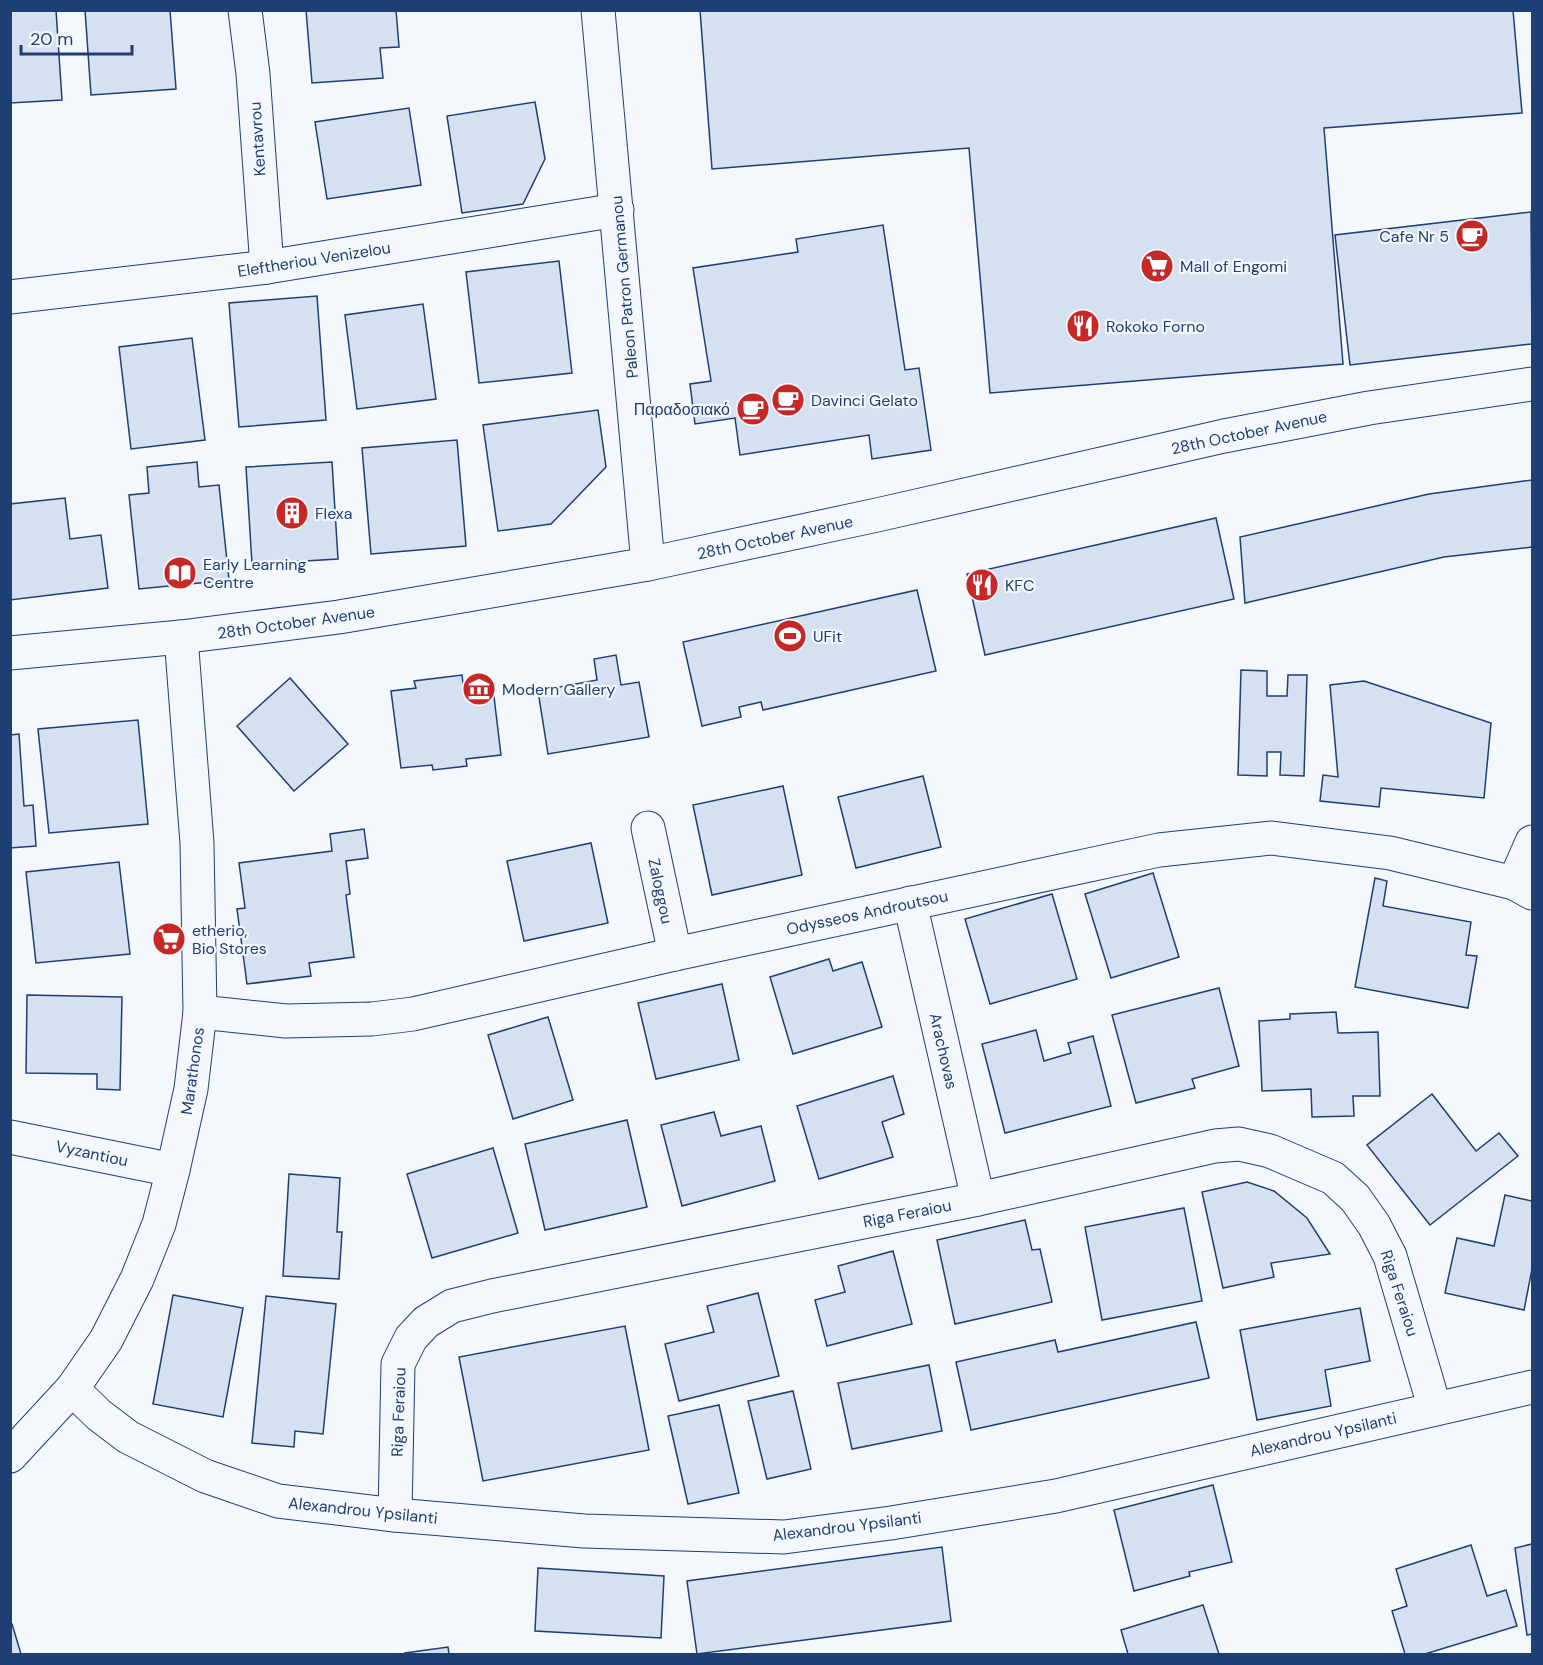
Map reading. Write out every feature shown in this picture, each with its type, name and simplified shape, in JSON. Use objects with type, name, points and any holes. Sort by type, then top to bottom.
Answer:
[{"type":"street","name":"Kentavrou","points":[[245,10],[253,74],[267,267]]},
{"type":"street","name":"Paleon Patron Germanou","points":[[598,10],[648,564]]},
{"type":"street","name":"Eleftheriou Venizelou","points":[[10,297],[267,267],[617,210]]},
{"type":"street","name":"28th October Avenue","points":[[10,652],[181,637],[339,617],[648,564],[877,515],[1224,436],[1369,408],[1533,384]]},
{"type":"street","name":"Marathonos","points":[[10,1456],[72,1389],[106,1340],[137,1279],[159,1224],[191,1089],[200,1012],[197,843],[181,637]]},
{"type":"street","name":"Zaloggou","points":[[648,828],[675,954]]},
{"type":"street","name":"Odysseos Androutsou","points":[[200,1012],[286,1021],[372,1019],[413,1014],[675,954],[1159,850],[1272,838],[1390,853],[1523,888]]},
{"type":"street","points":[[1523,888],[1533,842]]},
{"type":"street","name":"Arachovas","points":[[910,903],[978,1199]]},
{"type":"street","name":"Vyzantiou","points":[[10,1137],[173,1170]]},
{"type":"street","name":"Riga Feraiou","points":[[395,1515],[398,1364],[411,1338],[426,1322],[452,1306],[492,1296],[978,1199],[1215,1146],[1239,1144],[1307,1166],[1333,1178],[1355,1198],[1374,1225],[1390,1256],[1436,1409]]},
{"type":"street","name":"Alexandrou Ypsilanti","points":[[72,1389],[99,1415],[128,1437],[205,1476],[278,1501],[395,1515],[584,1531],[784,1537],[891,1523],[1056,1496],[1533,1387]]},
{"type":"building","points":[[10,10],[56,10],[62,100],[10,103]]},
{"type":"building","points":[[85,10],[170,10],[176,89],[91,95]]},
{"type":"building","points":[[306,10],[396,10],[399,47],[380,48],[383,78],[312,83]]},
{"type":"building","name":"Mall of Engomi","points":[[700,10],[1513,10],[1522,113],[1324,128],[1343,364],[990,393],[969,148],[712,169]]},
{"type":"building","points":[[535,102],[545,159],[523,204],[462,213],[447,116]]},
{"type":"building","points":[[409,108],[421,185],[327,199],[315,122]]},
{"type":"building","points":[[1531,212],[1531,344],[1350,365],[1335,235]]},
{"type":"building","points":[[883,225],[905,370],[919,368],[931,450],[872,459],[869,435],[740,455],[735,418],[695,424],[690,384],[711,381],[693,268],[798,252],[796,239]]},
{"type":"building","points":[[559,261],[572,373],[479,383],[466,272]]},
{"type":"building","points":[[317,296],[326,420],[239,427],[229,303]]},
{"type":"building","points":[[423,304],[436,399],[357,409],[345,315]]},
{"type":"building","points":[[192,338],[205,440],[131,449],[119,347]]},
{"type":"building","points":[[598,410],[606,467],[551,524],[498,531],[483,425]]},
{"type":"building","points":[[457,440],[466,546],[371,554],[362,448]]},
{"type":"building","points":[[197,462],[199,487],[219,485],[229,580],[139,589],[129,495],[149,493],[147,467]]},
{"type":"building","name":"Flexa","points":[[332,462],[338,559],[252,564],[246,467]]},
{"type":"building","points":[[1532,480],[1532,547],[1444,557],[1245,603],[1240,537],[1429,494]]},
{"type":"building","points":[[65,498],[70,539],[101,535],[108,588],[10,600],[10,504]]},
{"type":"building","points":[[1216,518],[1234,599],[985,655],[967,574]]},
{"type":"building","points":[[917,590],[936,671],[763,710],[761,702],[739,707],[741,717],[702,726],[683,642]]},
{"type":"building","points":[[616,655],[621,685],[639,682],[649,737],[548,754],[538,691],[597,680],[594,659]]},
{"type":"building","points":[[1241,670],[1267,671],[1267,696],[1287,696],[1288,675],[1307,675],[1304,776],[1280,775],[1281,752],[1267,752],[1267,776],[1238,775]]},
{"type":"building","points":[[462,675],[463,683],[492,680],[501,755],[466,759],[467,766],[433,770],[432,765],[401,768],[391,691],[416,688],[414,681]]},
{"type":"building","points":[[290,678],[348,744],[294,791],[237,726]]},
{"type":"building","points":[[1364,681],[1491,723],[1484,798],[1381,788],[1379,807],[1320,801],[1323,775],[1338,777],[1330,685]]},
{"type":"building","points":[[138,720],[148,824],[49,833],[38,729]]},
{"type":"building","points":[[19,734],[24,806],[33,805],[36,846],[10,848],[10,735]]},
{"type":"building","points":[[923,776],[941,847],[856,868],[838,797]]},
{"type":"building","points":[[783,786],[802,875],[712,895],[693,805]]},
{"type":"building","points":[[364,829],[368,858],[346,861],[350,894],[346,895],[354,957],[309,963],[311,976],[247,984],[237,909],[245,908],[239,863],[332,851],[330,834]]},
{"type":"building","points":[[591,843],[608,923],[524,941],[507,861]]},
{"type":"building","points":[[119,862],[130,954],[36,963],[26,872]]},
{"type":"building","points":[[1153,873],[1179,957],[1111,978],[1085,894]]},
{"type":"building","points":[[1375,878],[1387,881],[1383,906],[1471,922],[1466,955],[1477,956],[1468,1008],[1355,987]]},
{"type":"building","points":[[1052,894],[1077,979],[990,1004],[965,919]]},
{"type":"building","points":[[829,959],[833,971],[862,962],[882,1027],[793,1054],[770,977]]},
{"type":"building","points":[[722,984],[739,1060],[656,1079],[638,1003]]},
{"type":"building","points":[[1219,988],[1239,1066],[1192,1079],[1195,1088],[1136,1103],[1112,1015]]},
{"type":"building","points":[[27,995],[122,997],[120,1090],[97,1089],[97,1074],[26,1073]]},
{"type":"building","points":[[1336,1012],[1338,1033],[1378,1032],[1380,1096],[1353,1096],[1354,1116],[1312,1117],[1311,1089],[1262,1091],[1259,1021],[1290,1019],[1290,1014]]},
{"type":"building","points":[[548,1017],[573,1100],[513,1119],[488,1035]]},
{"type":"building","points":[[1036,1030],[1044,1061],[1071,1053],[1068,1043],[1093,1036],[1111,1106],[1005,1133],[982,1044]]},
{"type":"building","points":[[893,1076],[904,1114],[882,1122],[893,1157],[819,1179],[797,1106]]},
{"type":"building","points":[[1432,1094],[1476,1151],[1499,1133],[1518,1156],[1430,1225],[1367,1145]]},
{"type":"building","points":[[714,1112],[721,1136],[761,1126],[775,1181],[682,1206],[661,1125]]},
{"type":"building","points":[[627,1120],[647,1207],[545,1230],[525,1144]]},
{"type":"building","points":[[493,1148],[518,1233],[432,1258],[407,1174]]},
{"type":"building","points":[[289,1174],[340,1178],[337,1232],[342,1232],[339,1279],[283,1276]]},
{"type":"building","points":[[1247,1182],[1274,1191],[1307,1218],[1330,1254],[1271,1263],[1274,1277],[1223,1288],[1202,1192]]},
{"type":"building","points":[[1505,1195],[1532,1201],[1532,1269],[1524,1310],[1445,1293],[1457,1238],[1494,1246]]},
{"type":"building","points":[[1184,1208],[1202,1301],[1102,1320],[1085,1227]]},
{"type":"building","points":[[1025,1220],[1032,1250],[1040,1249],[1052,1302],[955,1324],[937,1240]]},
{"type":"building","points":[[893,1251],[912,1324],[827,1346],[815,1300],[845,1292],[838,1266]]},
{"type":"building","points":[[758,1293],[779,1376],[679,1401],[665,1344],[714,1332],[707,1306]]},
{"type":"building","points":[[173,1295],[243,1308],[223,1417],[153,1404]]},
{"type":"building","points":[[266,1296],[336,1304],[323,1434],[295,1431],[294,1447],[252,1443]]},
{"type":"building","points":[[1360,1308],[1370,1361],[1325,1370],[1331,1406],[1257,1420],[1240,1330]]},
{"type":"building","points":[[1196,1322],[1209,1378],[971,1430],[956,1362],[1055,1340],[1058,1352]]},
{"type":"building","points":[[625,1326],[649,1450],[483,1481],[459,1357]]},
{"type":"building","points":[[929,1365],[942,1431],[852,1449],[838,1383]]},
{"type":"building","points":[[793,1391],[811,1469],[767,1479],[748,1401]]},
{"type":"building","points":[[719,1405],[739,1493],[688,1504],[668,1416]]},
{"type":"building","points":[[1213,1485],[1232,1562],[1189,1572],[1190,1576],[1134,1591],[1114,1510]]},
{"type":"building","points":[[1532,1544],[1532,1634],[1527,1635],[1515,1548]]},
{"type":"building","points":[[1471,1545],[1487,1596],[1506,1590],[1517,1626],[1425,1654],[1405,1654],[1392,1611],[1407,1606],[1396,1569]]},
{"type":"building","points":[[942,1547],[951,1621],[697,1654],[687,1581]]},
{"type":"building","points":[[538,1568],[664,1576],[661,1638],[535,1631]]},
{"type":"building","points":[[1203,1605],[1219,1654],[1128,1654],[1121,1630]]},
{"type":"building","points":[[10,1624],[12,1624],[21,1654],[10,1654]]},
{"type":"building","points":[[448,1647],[449,1654],[405,1654],[405,1653]]},
{"type":"place","name":"Cafe Nr 5","points":[[1472,236]]},
{"type":"place","name":"Mall of Engomi","points":[[1157,266]]},
{"type":"place","name":"Rokoko Forno","points":[[1083,326]]},
{"type":"place","name":"Davinci Gelato","points":[[788,400]]},
{"type":"place","name":"Παραδοσιακό","points":[[753,409]]},
{"type":"place","name":"Flexa","points":[[292,513]]},
{"type":"place","name":"Early Learning Centre","points":[[180,573]]},
{"type":"place","name":"KFC","points":[[982,585]]},
{"type":"place","name":"UFit","points":[[790,636]]},
{"type":"place","name":"Modern Gallery","points":[[479,689]]},
{"type":"place","name":"etherio, Bio Stores","points":[[169,939]]}]
